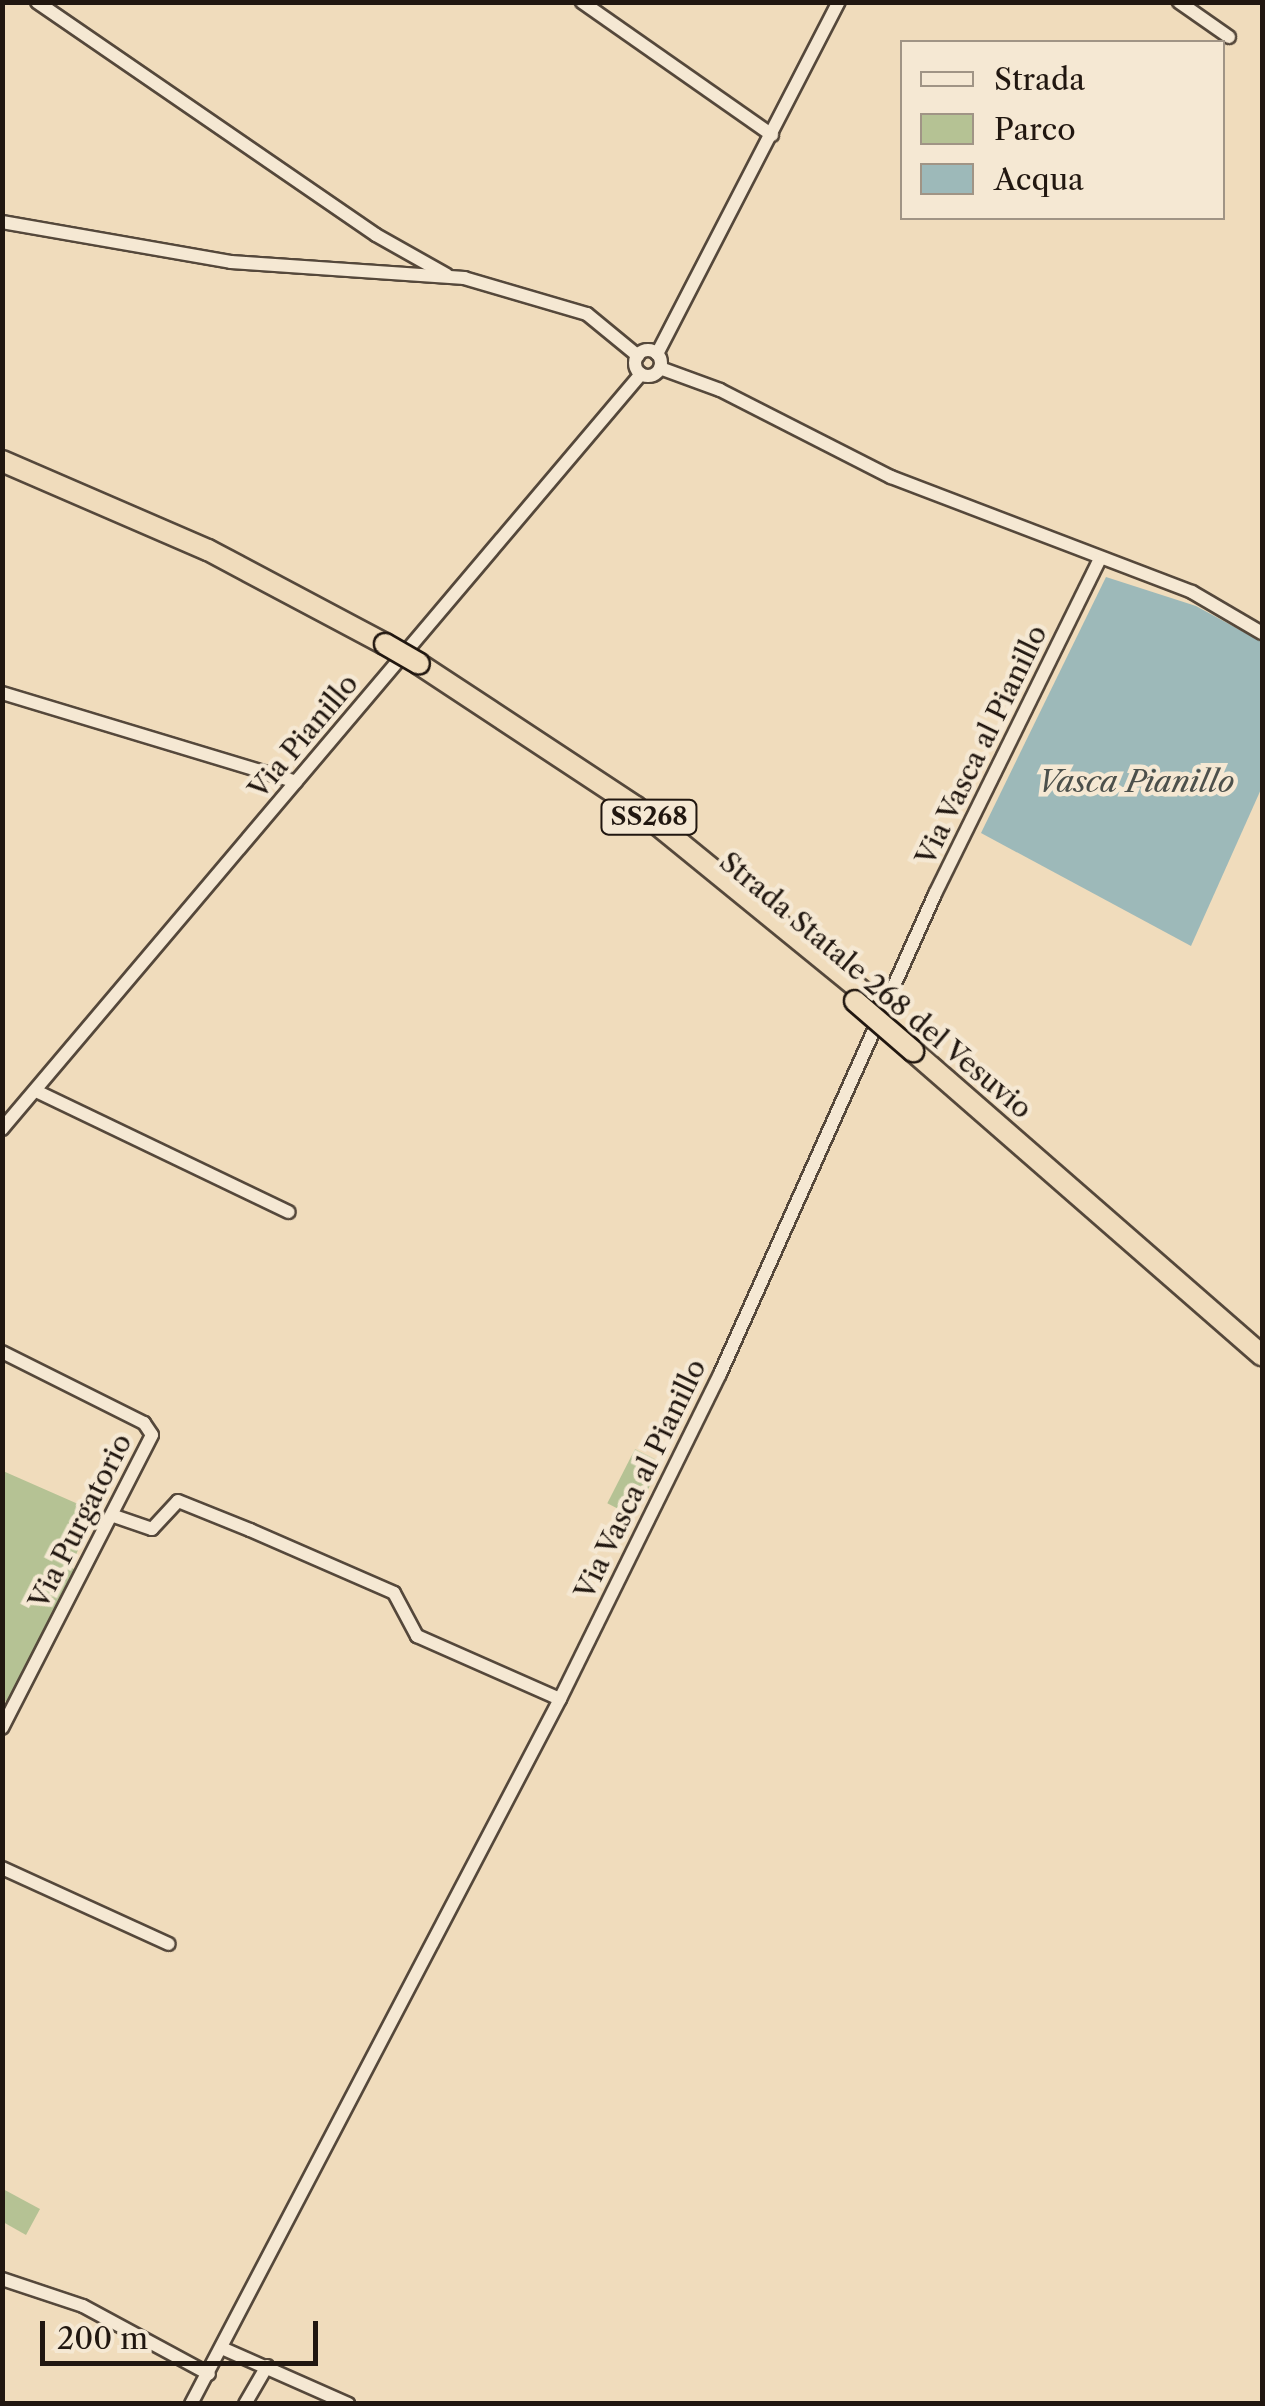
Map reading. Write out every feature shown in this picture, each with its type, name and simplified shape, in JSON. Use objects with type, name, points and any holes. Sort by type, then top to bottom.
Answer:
[{"type":"highway","name":"Strada Statale 268 del Vesuvio","points":[[2,461],[208,550],[382,649],[636,807],[859,996],[1262,1355]]},
{"type":"highway","name":"Strada Statale 268 del Vesuvio","points":[[2,474],[203,561],[382,649]]},
{"type":"highway","name":"Strada Statale 268 del Vesuvio","points":[[916,1046],[1262,1340]]},
{"type":"street","points":[[37,2],[376,234],[449,277]]},
{"type":"street","points":[[582,2],[772,135]]},
{"type":"street","points":[[638,356],[641,374],[658,361],[839,2]]},
{"type":"street","points":[[1179,2],[1229,37]]},
{"type":"street","points":[[2,222],[231,262],[449,277],[502,286],[586,314],[638,356],[658,361],[720,390],[891,477],[1099,560],[1192,592],[1262,633]]},
{"type":"street","name":"Via Pianillo","points":[[2,1130],[641,374]]},
{"type":"street","name":"Via Vasca al Pianillo","points":[[191,2404],[224,2349],[560,1699],[720,1374],[936,894],[1099,560]]},
{"type":"street","points":[[2,693],[296,782]]},
{"type":"street","points":[[36,1091],[288,1212]]},
{"type":"street","name":"Via Purgatorio","points":[[2,1352],[149,1429],[150,1446],[2,1728]]},
{"type":"street","points":[[114,1516],[152,1529],[178,1501],[250,1530],[394,1593],[417,1636],[560,1699]]},
{"type":"street","points":[[2,1868],[169,1944]]},
{"type":"street","points":[[2,2279],[83,2306],[208,2374]]},
{"type":"street","points":[[224,2349],[348,2404]]},
{"type":"street","points":[[245,2404],[267,2366]]},
{"type":"green space","points":[[635,1449],[662,1463],[634,1517],[607,1503]]},
{"type":"green space","points":[[3,1471],[94,1511],[71,1567],[79,1573],[10,1702],[3,1701]]},
{"type":"green space","points":[[3,2189],[40,2209],[26,2235],[3,2222]]},
{"type":"water","name":"Vasca Pianillo","points":[[1106,577],[1196,606],[1262,642],[1262,787],[1191,946],[981,833]]}]
